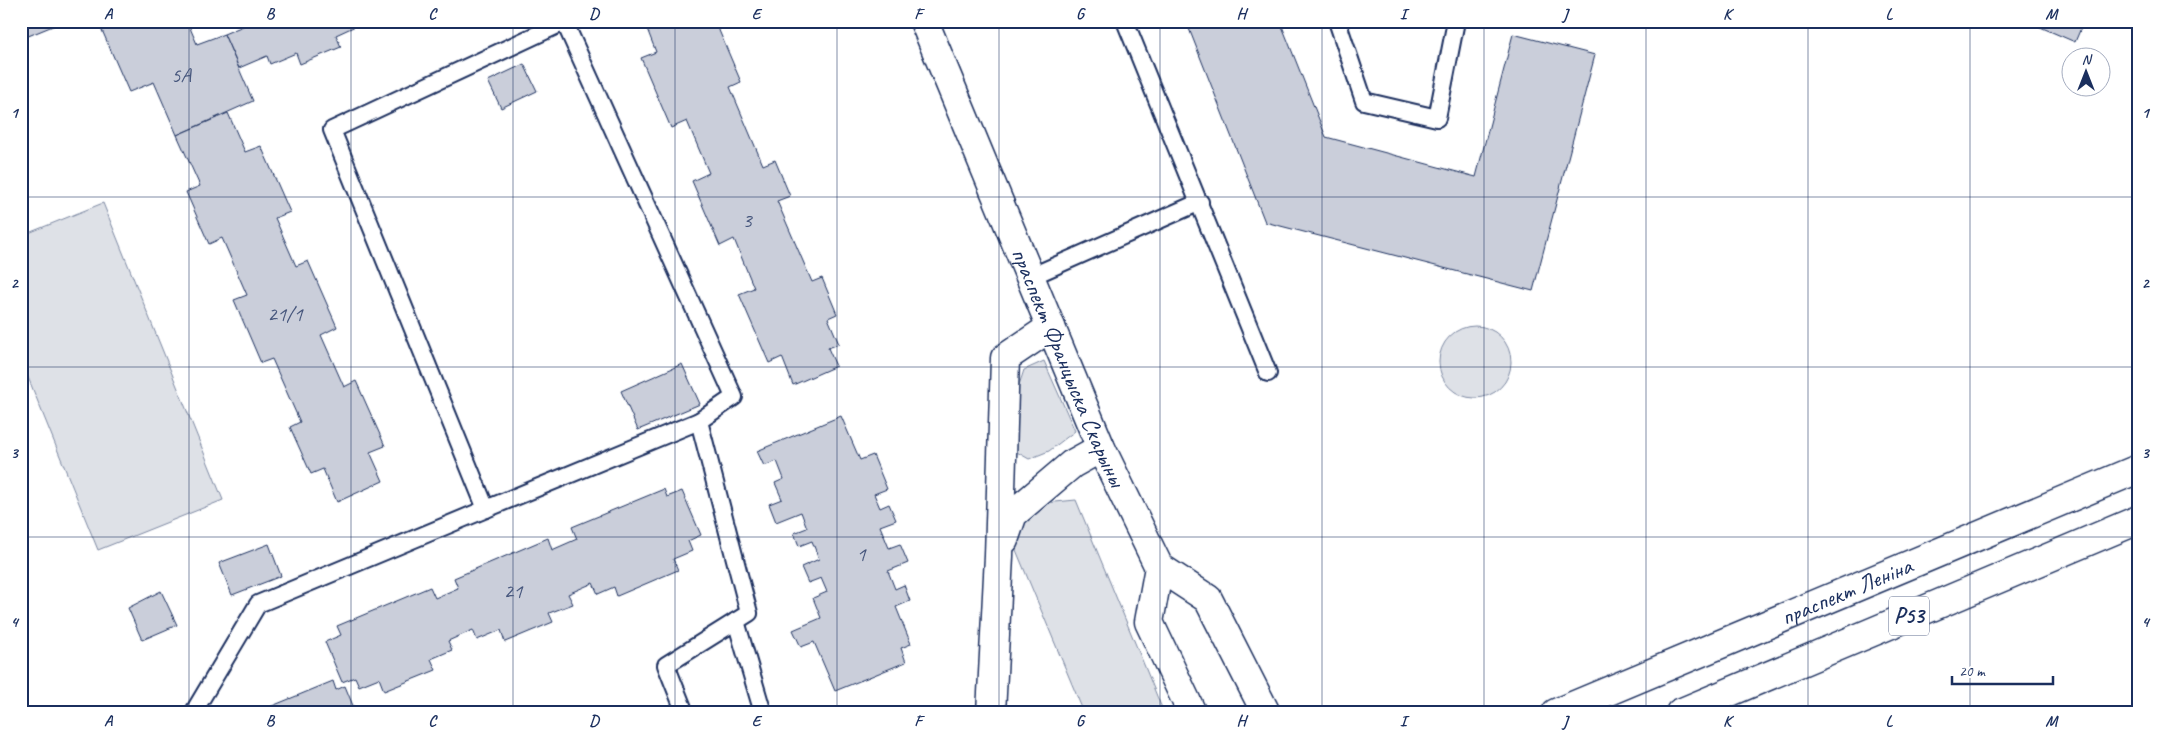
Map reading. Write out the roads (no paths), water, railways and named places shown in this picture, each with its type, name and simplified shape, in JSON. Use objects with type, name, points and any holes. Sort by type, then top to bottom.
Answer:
[{"type":"main road","name":"праспект Францыска Скарыны","points":[[924,21],[1102,448],[1159,567]]},
{"type":"main road","points":[[991,713],[999,556],[1005,358],[1051,328]]},
{"type":"main road","points":[[999,556],[1013,514],[1072,464],[1102,448]]},
{"type":"main road","name":"праспект Леніна","points":[[1556,713],[2138,469]]},
{"type":"main road","name":"праспект Леніна","points":[[1680,713],[2138,520]]},
{"type":"main road","points":[[1192,713],[1149,622],[1159,567],[1208,599],[1266,713]]},
{"type":"lane","points":[[1125,21],[1268,373]]},
{"type":"lane","points":[[1337,21],[1364,101],[1437,118],[1456,21]]},
{"type":"lane","points":[[193,713],[258,604],[699,421],[734,397],[564,22],[332,130],[486,509]]},
{"type":"lane","points":[[1030,277],[1200,202]]},
{"type":"lane","points":[[685,713],[666,665],[749,613],[699,421]]},
{"type":"lane","points":[[736,621],[763,713]]}]
